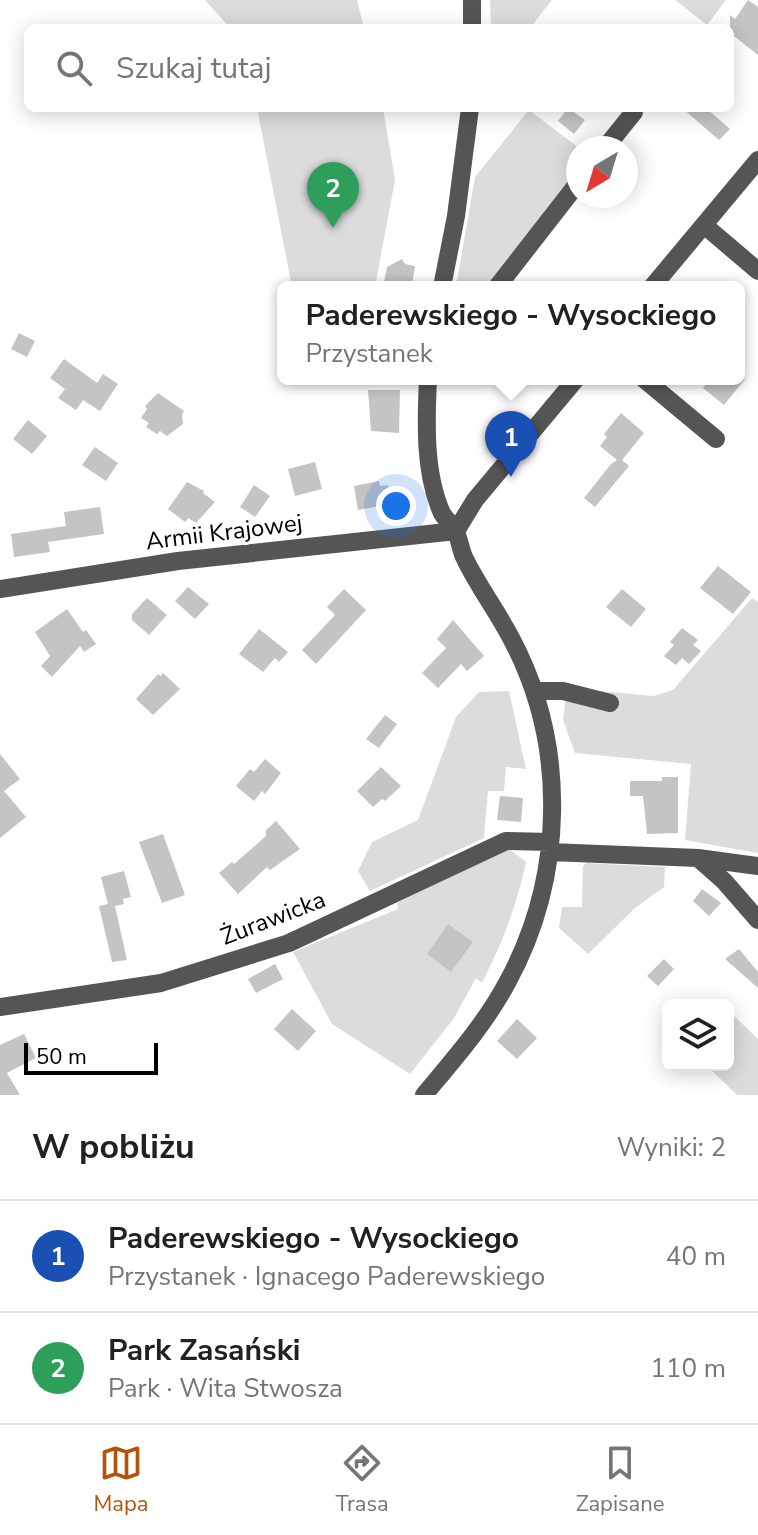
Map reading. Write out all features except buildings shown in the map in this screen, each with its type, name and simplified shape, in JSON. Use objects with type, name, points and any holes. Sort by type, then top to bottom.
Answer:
[{"type":"street","points":[[472,0],[472,24]]},
{"type":"street","points":[[443,281],[456,216],[469,112]]},
{"type":"street","points":[[615,136],[634,112]]},
{"type":"street","points":[[657,281],[758,160]]},
{"type":"street","points":[[502,281],[566,198]]},
{"type":"street","points":[[704,225],[758,271]]},
{"type":"street","points":[[424,1095],[465,1046],[507,983],[536,915],[550,847],[551,766],[534,691],[512,640],[463,557],[456,531],[441,513],[426,424],[428,385]]},
{"type":"street","points":[[456,531],[475,500],[571,385]]},
{"type":"street","points":[[651,385],[716,439]]},
{"type":"street","name":"Armii Krajowej","points":[[0,589],[178,561],[456,531]]},
{"type":"street","points":[[534,691],[563,691],[610,703]]},
{"type":"street","name":"Żurawicka","points":[[0,1007],[161,983],[289,943],[506,841],[758,866]]},
{"type":"street","points":[[698,858],[724,881],[758,920]]},
{"type":"shaded area","points":[[205,0],[357,0],[363,24],[226,24]]},
{"type":"shaded area","points":[[490,0],[552,0],[533,24],[491,24]]},
{"type":"shaded area","points":[[675,0],[726,0],[706,24]]},
{"type":"shaded area","points":[[258,112],[384,112],[395,180],[376,281],[291,281]]},
{"type":"shaded area","points":[[527,112],[532,112],[566,138],[566,190],[496,281],[457,281],[475,177]]},
{"type":"shaded area","points":[[752,598],[758,602],[758,853],[685,840],[691,764],[575,753],[563,720],[567,688],[654,696],[673,690]]},
{"type":"shaded area","points":[[509,691],[526,769],[506,767],[504,791],[488,791],[484,838],[370,891],[358,871],[372,842],[418,820],[456,717],[479,692]]},
{"type":"shaded area","points":[[508,848],[526,862],[496,953],[482,983],[476,978],[454,1018],[410,1074],[332,1024],[293,952],[398,909],[397,903]]},
{"type":"shaded area","points":[[586,863],[665,867],[664,887],[635,908],[588,954],[559,928],[562,907],[582,907],[583,866]]},
{"type":"shaded area","points":[[734,1016],[758,1039],[758,1095],[737,1095],[712,1071],[734,1071]]},
{"type":"place","name":"Park Zasański","points":[[333,228]]},
{"type":"place","name":"Paderewskiego - Wysockiego","points":[[511,477]]}]
